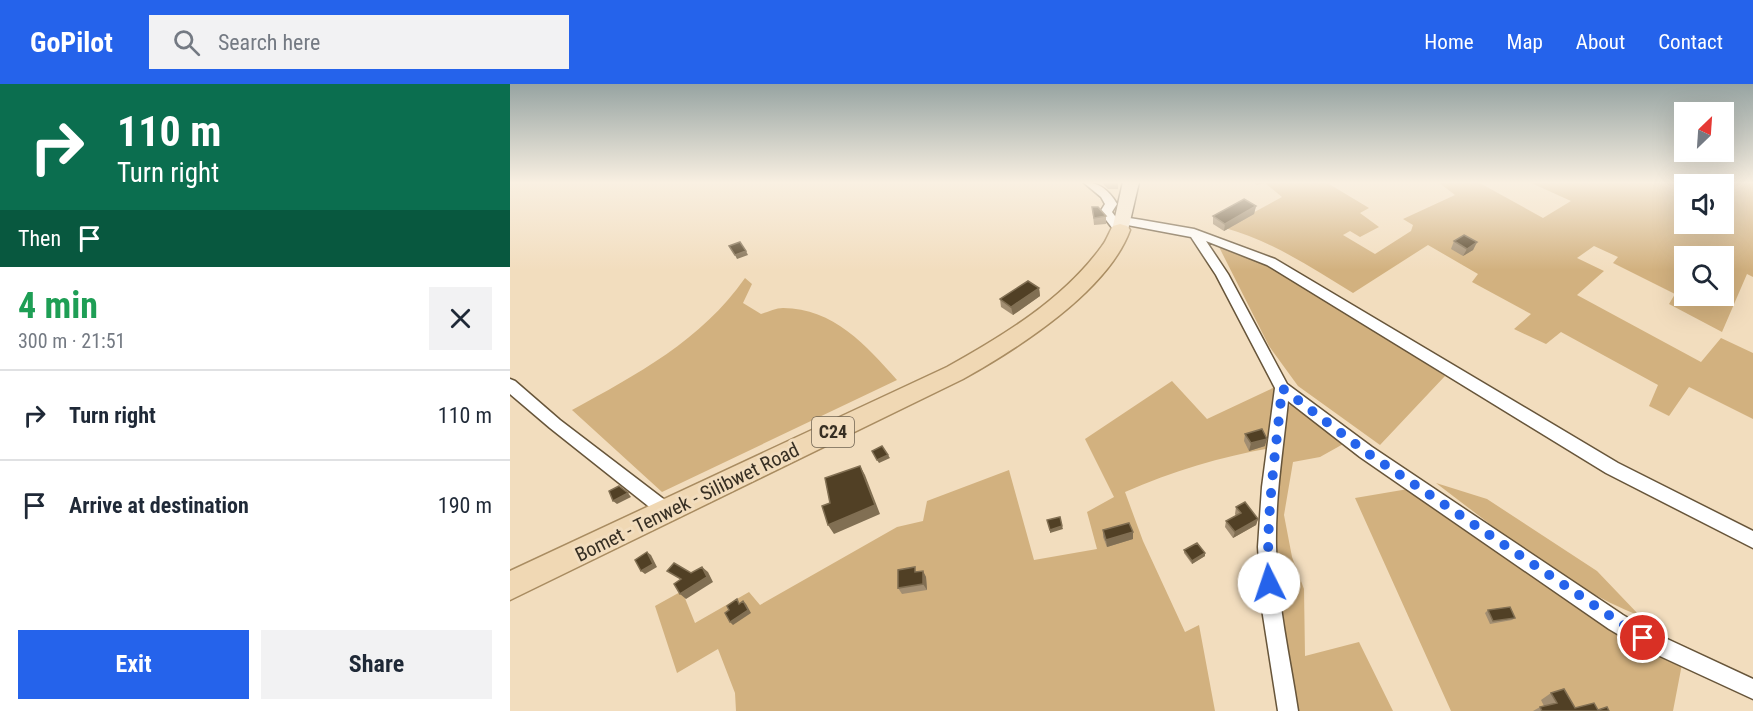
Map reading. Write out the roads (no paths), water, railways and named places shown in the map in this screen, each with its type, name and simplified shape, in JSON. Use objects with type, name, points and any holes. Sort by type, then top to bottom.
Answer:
[{"type":"main road","name":"C24","points":[[1121,225],[1124,211]]},
{"type":"main road","name":"Bomet - Tenwek - Silibwet Road","points":[[510,586],[945,378],[999,349],[1041,320],[1066,298],[1108,253],[1121,225]]},
{"type":"street","points":[[1107,211],[1121,225],[1194,232],[1238,247],[1281,267],[1612,468],[1753,540]]},
{"type":"street","points":[[1194,232],[1222,274],[1282,388],[1366,452],[1616,622],[1643,638],[1753,689]]},
{"type":"street","points":[[510,385],[555,424],[668,512]]},
{"type":"street","points":[[1282,388],[1269,486],[1267,548],[1269,583],[1288,711]]}]
